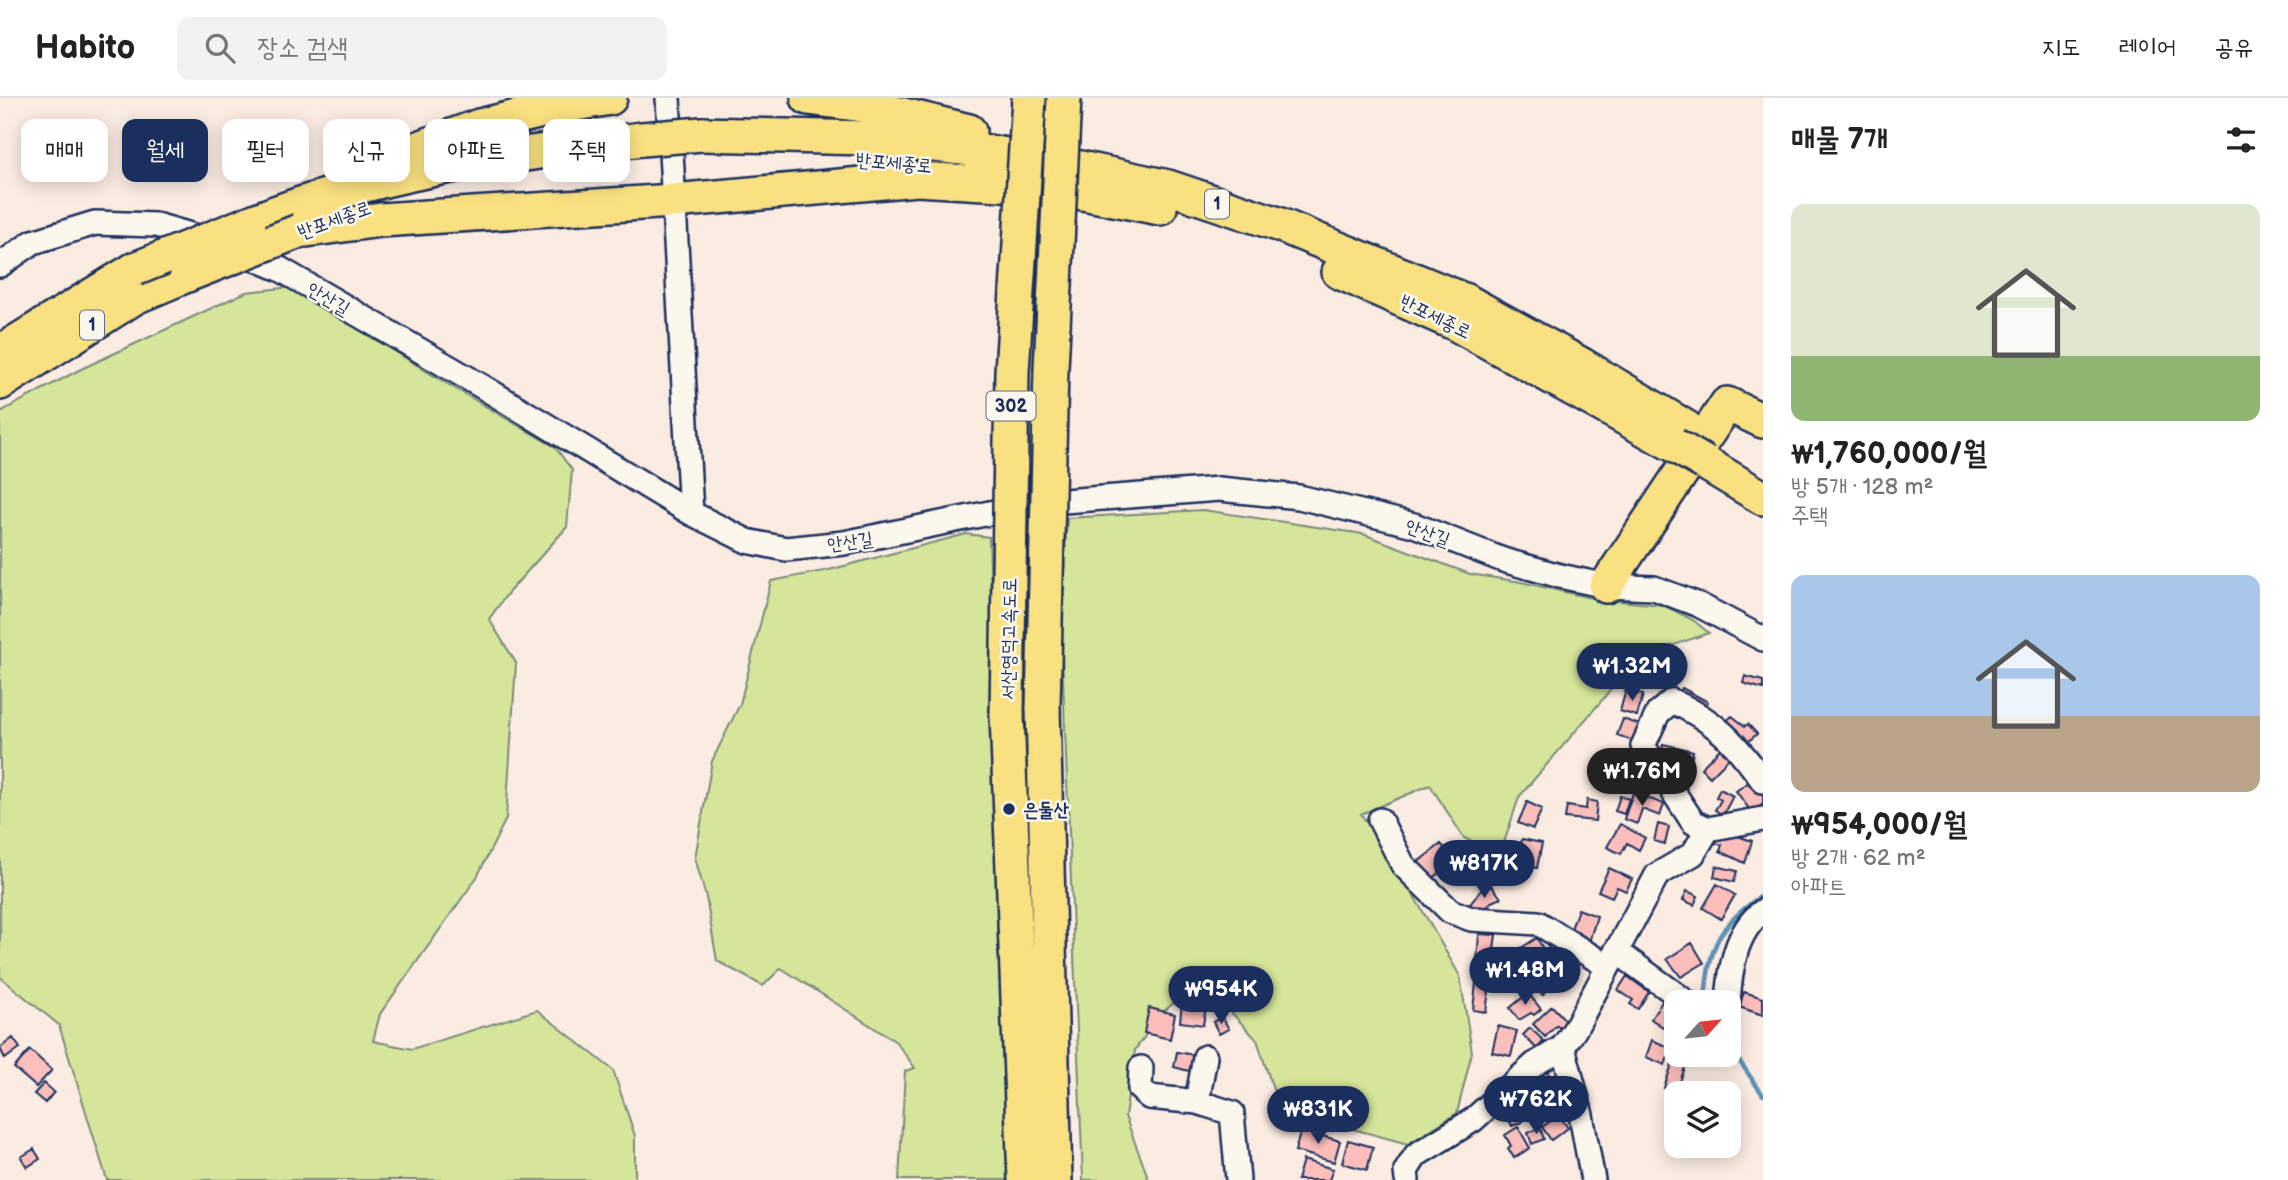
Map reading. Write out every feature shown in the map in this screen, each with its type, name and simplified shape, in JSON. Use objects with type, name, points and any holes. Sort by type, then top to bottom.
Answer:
[{"type":"highway","points":[[260,218],[359,170],[479,126],[611,98]]},
{"type":"highway","points":[[808,98],[863,105],[969,131],[1053,175]]},
{"type":"highway","name":"서산영덕고속도로","points":[[1025,1180],[1007,714],[1012,372],[1030,98]]},
{"type":"highway","name":"서산영덕고속도로","points":[[1055,1180],[1043,707],[1051,369],[1064,98]]},
{"type":"highway","name":"반포세종로","points":[[0,352],[135,269],[260,218],[361,185],[484,158],[701,145],[1168,187],[1279,224],[1466,301],[1582,365],[1681,437],[1712,454],[1763,472]]},
{"type":"highway","name":"반포세종로","points":[[0,383],[135,297],[369,205],[484,178],[644,148]]},
{"type":"highway","points":[[299,232],[381,220],[673,201],[917,179],[1053,175]]},
{"type":"highway","points":[[1606,586],[1727,404],[1749,414]]},
{"type":"highway","name":"반포세종로","points":[[1712,454],[1763,498]]},
{"type":"street","points":[[668,98],[691,513]]},
{"type":"street","name":"안산길","points":[[0,265],[33,242],[94,223],[156,225],[215,242],[290,275],[483,387],[691,513],[747,541],[786,549],[885,536],[1038,503],[1219,489],[1298,497],[1414,525],[1503,560],[1606,586],[1654,588],[1699,605],[1763,639]]},
{"type":"street","points":[[1763,781],[1721,729],[1695,712],[1672,701],[1658,713],[1643,746],[1693,822],[1708,829],[1763,819]]},
{"type":"street","points":[[1380,820],[1403,865],[1450,911],[1471,919],[1538,923],[1612,958],[1666,990]]},
{"type":"street","points":[[1407,1180],[1406,1171],[1416,1155],[1473,1120],[1535,1064],[1563,1047],[1576,1029],[1657,874],[1693,854],[1708,829]]},
{"type":"street","points":[[1730,990],[1734,956],[1751,919],[1763,911]]},
{"type":"street","points":[[1563,1047],[1581,1115],[1593,1180]]},
{"type":"street","points":[[1197,1102],[1205,1057]]},
{"type":"street","points":[[1141,1069],[1140,1089],[1149,1097],[1197,1102],[1232,1114],[1238,1180]]},
{"type":"green space","points":[[292,287],[434,376],[555,447],[572,470],[567,527],[508,593],[489,619],[516,663],[506,819],[477,877],[380,1014],[373,1041],[412,1049],[537,1010],[613,1070],[635,1136],[635,1180],[107,1180],[59,1025],[0,977],[0,412],[79,370],[246,292]]},
{"type":"green space","points":[[1203,510],[1363,534],[1470,574],[1521,582],[1595,599],[1663,605],[1693,620],[1709,633],[1639,657],[1519,797],[1500,855],[1464,838],[1430,785],[1361,814],[1395,863],[1460,976],[1472,1052],[1457,1113],[1408,1144],[1327,1122],[1275,1095],[1257,1040],[1217,997],[1191,988],[1161,1014],[1135,1050],[1125,1116],[1149,1180],[1083,1180],[1061,630],[1067,518]]},
{"type":"green space","points":[[966,534],[989,537],[1010,1180],[899,1180],[905,1071],[915,1068],[896,1042],[781,968],[763,986],[717,961],[706,897],[695,858],[712,761],[740,704],[771,581],[829,570]]},
{"type":"building","points":[[1745,676],[1763,681],[1763,689],[1743,683]]},
{"type":"building","points":[[1682,688],[1708,702],[1703,711],[1677,697]]},
{"type":"building","points":[[1626,690],[1643,695],[1637,716],[1620,711]]},
{"type":"building","points":[[1732,716],[1745,726],[1748,724],[1757,734],[1741,748],[1721,726]]},
{"type":"building","points":[[1623,719],[1640,725],[1634,741],[1617,735]]},
{"type":"building","points":[[1663,744],[1693,751],[1690,767],[1659,765]]},
{"type":"building","points":[[1720,749],[1729,758],[1710,777],[1701,768]]},
{"type":"building","points":[[1609,753],[1625,758],[1618,783],[1602,779]]},
{"type":"building","points":[[1752,780],[1763,795],[1763,804],[1752,813],[1736,791]]},
{"type":"building","points":[[1720,789],[1733,796],[1723,815],[1715,810],[1721,800],[1716,797]]},
{"type":"building","points":[[1633,793],[1664,804],[1660,816],[1642,809],[1637,824],[1624,819]]},
{"type":"building","points":[[1620,796],[1629,799],[1624,814],[1615,811]]},
{"type":"building","points":[[1587,800],[1597,802],[1595,821],[1565,818],[1567,806],[1586,809]]},
{"type":"building","points":[[1527,802],[1542,809],[1533,829],[1518,823]]},
{"type":"building","points":[[1620,824],[1645,838],[1639,850],[1627,843],[1621,854],[1607,847]]},
{"type":"building","points":[[1658,824],[1669,827],[1665,844],[1654,841]]},
{"type":"building","points":[[1720,830],[1752,841],[1745,863],[1720,851],[1722,845],[1716,843]]},
{"type":"building","points":[[1522,839],[1542,843],[1537,868],[1516,864]]},
{"type":"building","points":[[1441,844],[1455,861],[1432,879],[1418,862]]},
{"type":"building","points":[[1716,866],[1737,871],[1734,882],[1714,877]]},
{"type":"building","points":[[1609,868],[1632,879],[1626,891],[1617,887],[1612,897],[1598,891]]},
{"type":"building","points":[[1717,884],[1735,895],[1721,919],[1703,908]]},
{"type":"building","points":[[1492,886],[1501,898],[1491,902],[1479,917],[1468,907],[1482,889]]},
{"type":"building","points":[[1687,891],[1698,896],[1694,905],[1683,900]]},
{"type":"building","points":[[1578,909],[1597,916],[1589,942],[1569,935]]},
{"type":"building","points":[[1479,934],[1496,935],[1492,964],[1486,963],[1485,975],[1476,974]]},
{"type":"building","points":[[1537,938],[1545,952],[1529,961],[1521,948]]},
{"type":"building","points":[[1553,939],[1565,960],[1558,964],[1546,943]]},
{"type":"building","points":[[1692,943],[1704,963],[1681,977],[1667,959]]},
{"type":"building","points":[[1524,959],[1536,980],[1523,987],[1511,966]]},
{"type":"building","points":[[1545,976],[1551,980],[1543,995],[1537,991]]},
{"type":"building","points":[[1627,976],[1649,992],[1638,1009],[1630,1004],[1633,1000],[1618,990]]},
{"type":"building","points":[[1476,983],[1490,984],[1486,1012],[1473,1010]]},
{"type":"building","points":[[1744,992],[1763,998],[1763,1015],[1741,1008]]},
{"type":"building","points":[[1528,993],[1541,1009],[1534,1015],[1531,1013],[1519,1020],[1510,1008]]},
{"type":"building","points":[[1663,1000],[1664,1028],[1651,1019]]},
{"type":"building","points":[[1182,1002],[1206,1006],[1203,1025],[1180,1022]]},
{"type":"building","points":[[1552,1006],[1573,1028],[1566,1035],[1557,1025],[1545,1037],[1533,1024]]},
{"type":"building","points":[[1149,1008],[1175,1014],[1170,1039],[1144,1033]]},
{"type":"building","points":[[1222,1017],[1229,1029],[1219,1034],[1213,1022]]},
{"type":"building","points":[[1498,1026],[1517,1031],[1511,1056],[1492,1052]]},
{"type":"building","points":[[1530,1028],[1544,1041],[1537,1049],[1523,1035]]},
{"type":"building","points":[[13,1038],[20,1048],[5,1059],[0,1048]]},
{"type":"building","points":[[1652,1040],[1664,1045],[1664,1065],[1646,1057]]},
{"type":"building","points":[[30,1050],[52,1070],[36,1087],[14,1068]]},
{"type":"building","points":[[1177,1052],[1200,1056],[1196,1073],[1174,1067]]},
{"type":"building","points":[[1544,1065],[1551,1078],[1533,1087],[1526,1074]]},
{"type":"building","points":[[1671,1068],[1685,1068],[1680,1081],[1666,1081]]},
{"type":"building","points":[[44,1083],[54,1092],[45,1103],[34,1094]]},
{"type":"building","points":[[1536,1095],[1548,1100],[1539,1120],[1527,1114]]},
{"type":"building","points":[[1511,1096],[1522,1122],[1512,1126],[1500,1101]]},
{"type":"building","points":[[1559,1115],[1568,1128],[1551,1140],[1542,1127]]},
{"type":"building","points":[[1518,1127],[1530,1148],[1514,1158],[1505,1135]]},
{"type":"building","points":[[1540,1128],[1544,1139],[1532,1144],[1528,1133]]},
{"type":"building","points":[[1301,1130],[1340,1141],[1334,1162],[1295,1151]]},
{"type":"building","points":[[1348,1140],[1373,1147],[1367,1170],[1342,1163]]},
{"type":"building","points":[[34,1149],[40,1159],[27,1167],[21,1157]]},
{"type":"building","points":[[1303,1160],[1333,1169],[1329,1180],[1297,1180]]},
{"type":"waterway","points":[[1706,990],[1713,953],[1725,928],[1747,906],[1763,895]]},
{"type":"waterway","points":[[1741,1063],[1763,1095]]},
{"type":"place","name":"은둘산","points":[[1009,809]]}]
